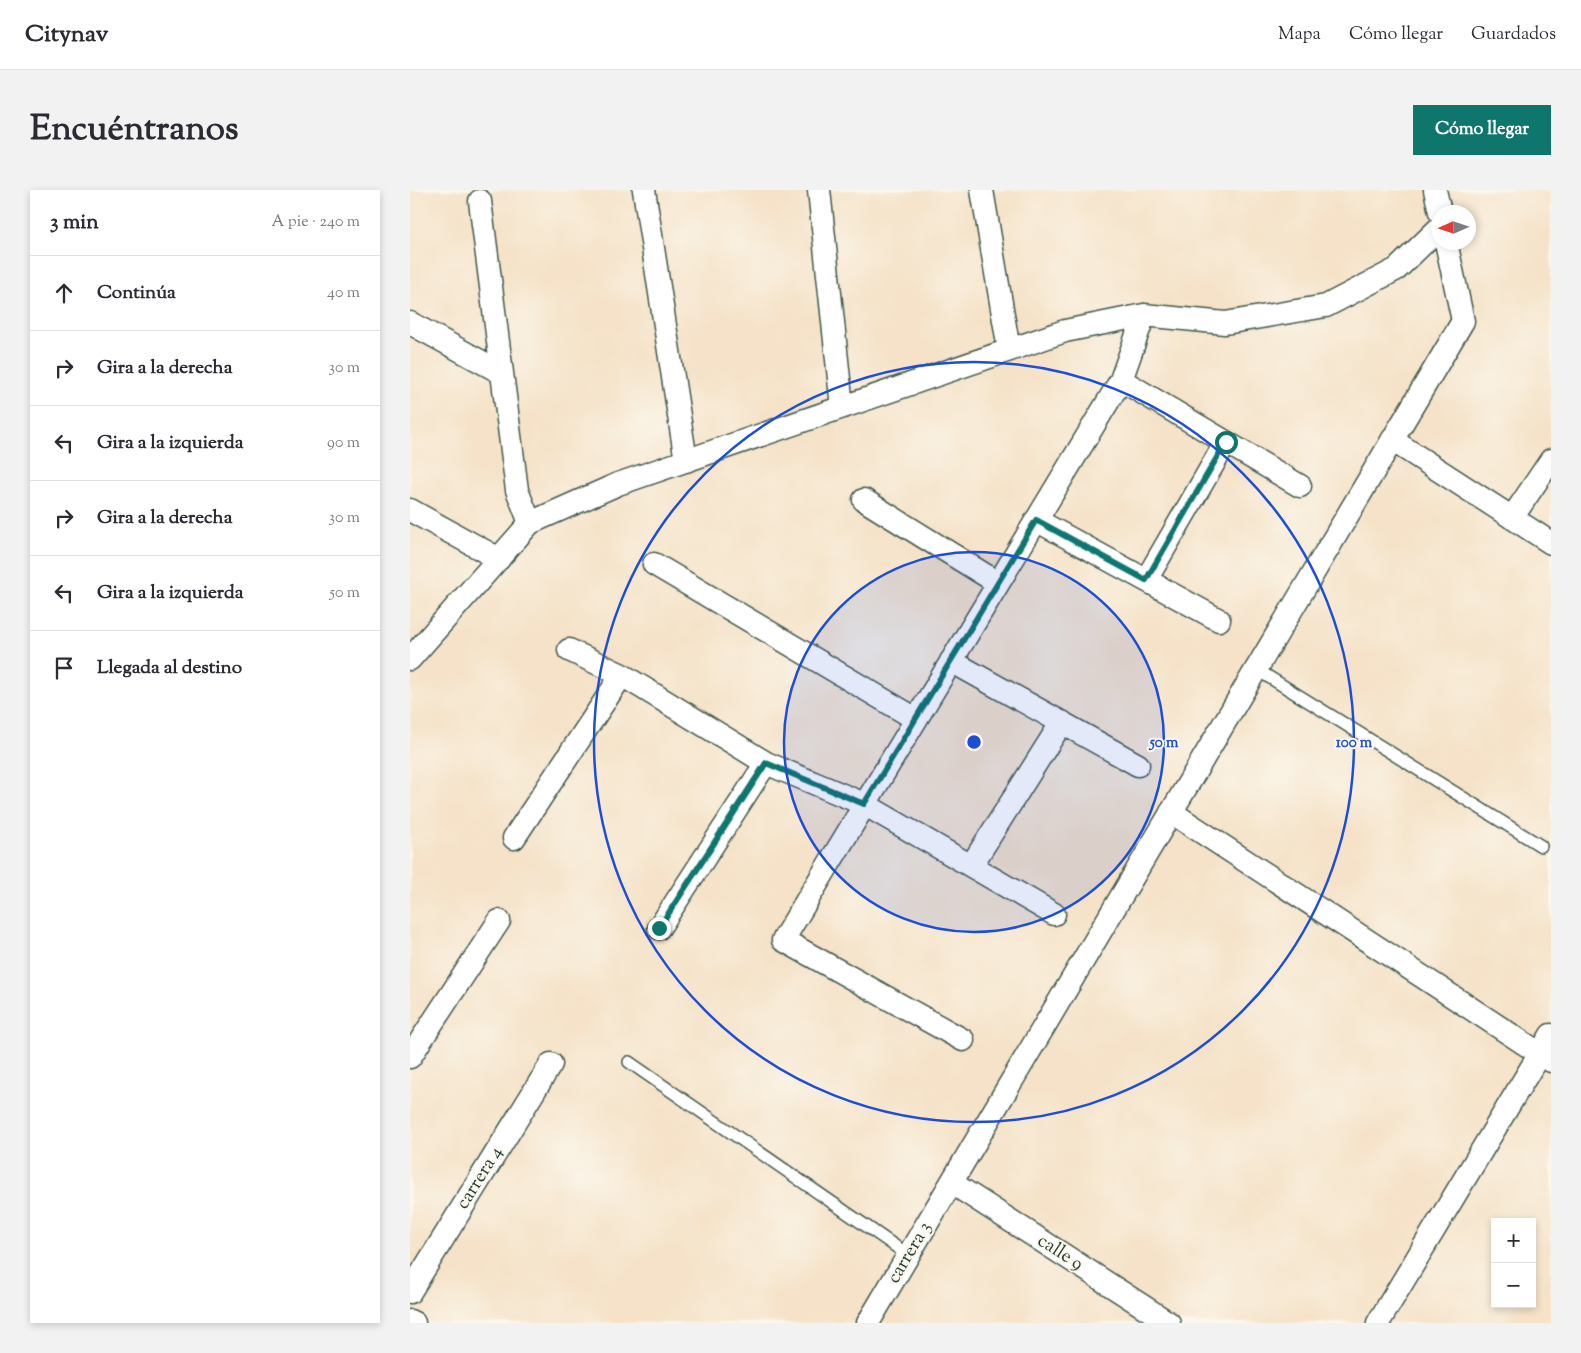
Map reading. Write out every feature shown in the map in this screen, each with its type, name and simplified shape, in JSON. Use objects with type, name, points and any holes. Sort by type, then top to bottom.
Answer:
[{"type":"street","points":[[644,190],[686,461]]},
{"type":"street","points":[[819,190],[842,408]]},
{"type":"street","points":[[982,190],[1009,350]]},
{"type":"street","points":[[1435,190],[1438,205]]},
{"type":"street","points":[[480,201],[517,490],[530,523]]},
{"type":"street","points":[[410,660],[530,523],[618,484],[1065,331],[1144,315],[1225,323],[1326,306],[1397,269],[1431,236]]},
{"type":"street","name":"carrera 3","points":[[868,1323],[1462,321],[1448,250]]},
{"type":"street","points":[[963,1040],[783,940],[1121,380],[1144,315]]},
{"type":"street","points":[[410,323],[502,373]]},
{"type":"street","points":[[1121,380],[1300,486]]},
{"type":"street","points":[[1392,440],[1551,543]]},
{"type":"street","points":[[1146,580],[1226,442]]},
{"type":"street","points":[[1512,518],[1551,460]]},
{"type":"street","points":[[864,500],[998,583]]},
{"type":"street","points":[[410,510],[499,558]]},
{"type":"street","points":[[1036,520],[1219,620]]},
{"type":"street","points":[[654,564],[916,719]]},
{"type":"street","points":[[569,650],[622,675],[766,763],[864,804],[1054,914]]},
{"type":"street","points":[[951,661],[1138,764]]},
{"type":"street","points":[[514,838],[622,675]]},
{"type":"street","points":[[971,866],[1062,722]]},
{"type":"street","points":[[659,928],[766,763]]},
{"type":"street","points":[[1171,812],[1547,1050],[1378,1323]]},
{"type":"street","points":[[410,1057],[499,921]]},
{"type":"street","name":"carrera 4","points":[[410,1292],[550,1064]]},
{"type":"street","name":"calle 9","points":[[952,1183],[1169,1323]]},
{"type":"street","points":[[410,1321],[414,1323]]},
{"type":"lane","points":[[1256,669],[1541,846]]},
{"type":"lane","points":[[629,1062],[908,1255]]},
{"type":"route","points":[[659,928],[766,763],[864,804],[1036,520],[1146,580],[1226,442]]}]
